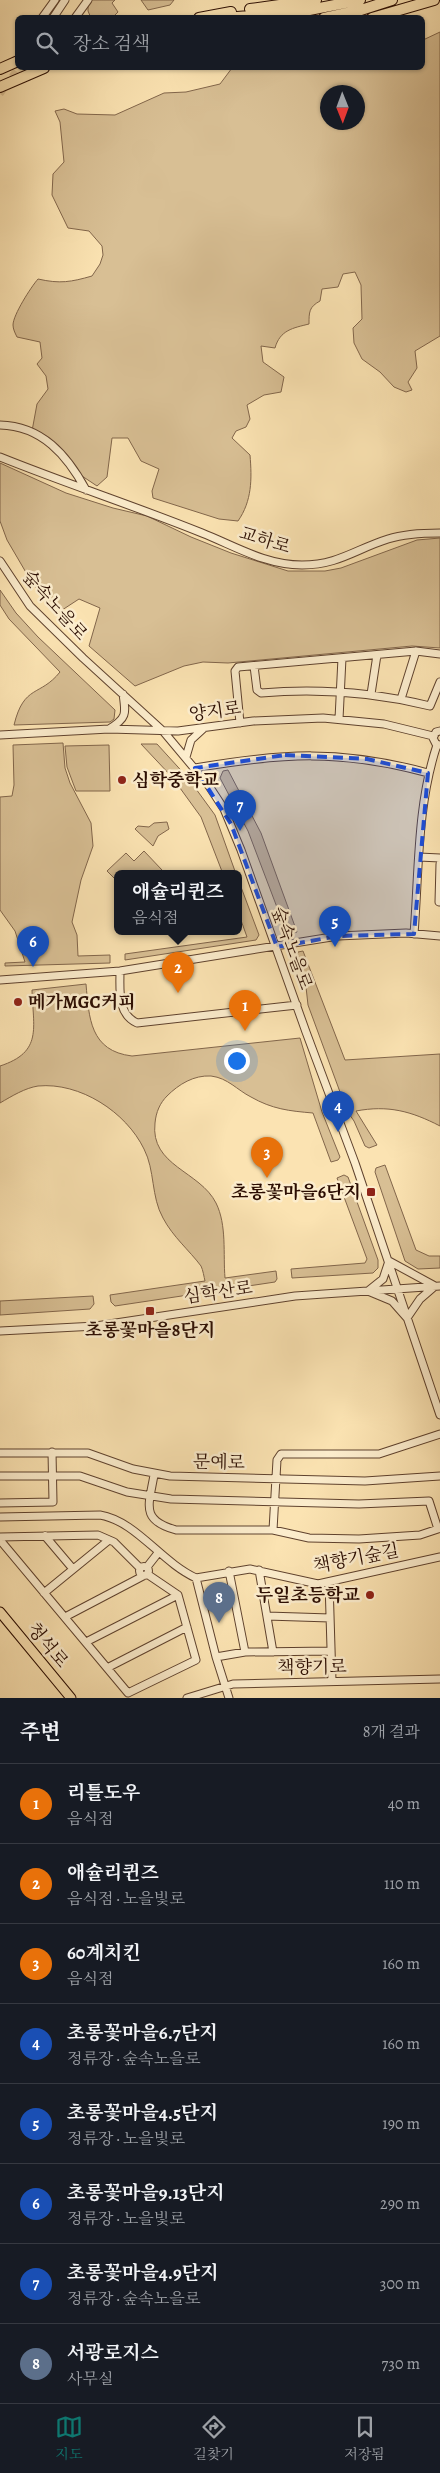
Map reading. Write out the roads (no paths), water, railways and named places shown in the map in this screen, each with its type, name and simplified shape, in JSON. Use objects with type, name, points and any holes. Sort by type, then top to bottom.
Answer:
[{"type":"highway","points":[[218,15],[316,0]]},
{"type":"highway","points":[[262,15],[299,12],[360,0]]},
{"type":"highway","points":[[338,15],[392,0]]},
{"type":"highway","points":[[382,15],[434,0]]},
{"type":"highway","points":[[0,69],[15,62]]},
{"type":"highway","points":[[0,87],[39,70]]},
{"type":"main road","name":"청석로","points":[[0,1612],[71,1698]]},
{"type":"street","points":[[44,15],[54,0]]},
{"type":"street","points":[[55,15],[65,0]]},
{"type":"street","points":[[77,15],[88,0]]},
{"type":"street","points":[[0,425],[32,431],[49,441],[78,474],[86,490]]},
{"type":"street","name":"교하로","points":[[0,457],[203,533],[266,560],[287,565],[331,562],[399,536],[440,533]]},
{"type":"street","name":"숲속노을로","points":[[0,561],[19,592],[44,620],[163,731],[195,768],[224,809],[278,947],[389,1261],[440,1414]]},
{"type":"street","points":[[240,723],[235,671],[238,667],[416,651],[440,654]]},
{"type":"street","points":[[401,699],[416,651]]},
{"type":"street","points":[[371,694],[376,655]]},
{"type":"street","points":[[339,719],[342,658]]},
{"type":"street","points":[[254,666],[257,690],[261,693],[340,691],[401,699],[430,706],[440,682]]},
{"type":"street","points":[[109,729],[120,723],[126,713],[122,694]]},
{"type":"street","name":"양지로","points":[[0,734],[109,729],[163,731],[286,718],[339,719],[384,724],[433,736]]},
{"type":"street","points":[[186,757],[191,740],[204,728]]},
{"type":"street","points":[[414,934],[420,825],[428,773],[439,745],[434,742],[433,736],[440,731]]},
{"type":"street","points":[[195,768],[265,757],[309,754],[375,760],[428,773]]},
{"type":"street","points":[[419,857],[440,858]]},
{"type":"street","points":[[437,902],[440,864]]},
{"type":"street","points":[[0,980],[120,971],[338,936],[369,933],[440,936]]},
{"type":"street","points":[[120,971],[123,1011],[129,1019],[137,1024],[297,1005]]},
{"type":"street","points":[[389,1261],[437,1286],[420,1299],[407,1318],[392,1302],[368,1291],[383,1279],[389,1261]]},
{"type":"street","name":"심학산로","points":[[0,1331],[96,1326],[295,1296],[437,1286]]},
{"type":"street","points":[[274,1530],[275,1479],[278,1456],[285,1452],[379,1454],[440,1434]]},
{"type":"street","points":[[0,1503],[53,1502],[52,1452]]},
{"type":"street","name":"문예로","points":[[0,1453],[88,1453],[154,1475],[365,1481],[440,1476]]},
{"type":"street","points":[[0,1476],[80,1476],[127,1492],[150,1497],[358,1504],[429,1501],[438,1529],[420,1535],[359,1539],[309,1538],[274,1530],[176,1530],[152,1518],[149,1509],[150,1497],[154,1475]]},
{"type":"street","points":[[0,1517],[81,1515],[112,1517],[124,1522],[173,1565],[196,1578],[216,1657],[229,1698]]},
{"type":"street","points":[[98,1535],[114,1542],[145,1571],[178,1595],[196,1660],[128,1693],[0,1539],[98,1535]]},
{"type":"street","points":[[45,1536],[73,1569]]},
{"type":"street","points":[[44,1592],[109,1540]]},
{"type":"street","points":[[65,1617],[145,1571],[158,1553]]},
{"type":"street","name":"책향기숲길","points":[[196,1578],[250,1569],[308,1583],[329,1582],[347,1576],[440,1557]]},
{"type":"street","points":[[259,1570],[273,1652]]},
{"type":"street","points":[[229,1571],[245,1652]]},
{"type":"street","points":[[329,1582],[332,1681]]},
{"type":"street","points":[[86,1642],[178,1595]]},
{"type":"street","points":[[268,1616],[330,1618]]},
{"type":"street","points":[[107,1668],[187,1627]]},
{"type":"street","points":[[216,1657],[245,1652],[331,1651]]},
{"type":"street","name":"책향기로","points":[[187,1698],[233,1684],[440,1680]]},
{"type":"tunnel","points":[[0,94],[17,70]]},
{"type":"place","name":"심학중학교","points":[[122,780]]},
{"type":"place","name":"초롱꽃마을4.9단지","points":[[240,831]]},
{"type":"place","name":"초롱꽃마을4.5단지","points":[[335,947]]},
{"type":"place","name":"초롱꽃마을9.13단지","points":[[33,967]]},
{"type":"place","name":"애슐리퀸즈","points":[[178,993]]},
{"type":"place","name":"메가MGC커피","points":[[18,1002]]},
{"type":"place","name":"리틀도우","points":[[245,1031]]},
{"type":"place","name":"초롱꽃마을6.7단지","points":[[338,1132]]},
{"type":"place","name":"60계치킨","points":[[267,1178]]},
{"type":"place","name":"초롱꽃마을6단지","points":[[371,1192]]},
{"type":"place","name":"초롱꽃마을8단지","points":[[150,1311]]},
{"type":"place","name":"두일초등학교","points":[[370,1595]]},
{"type":"place","name":"서광로지스","points":[[219,1623]]}]
